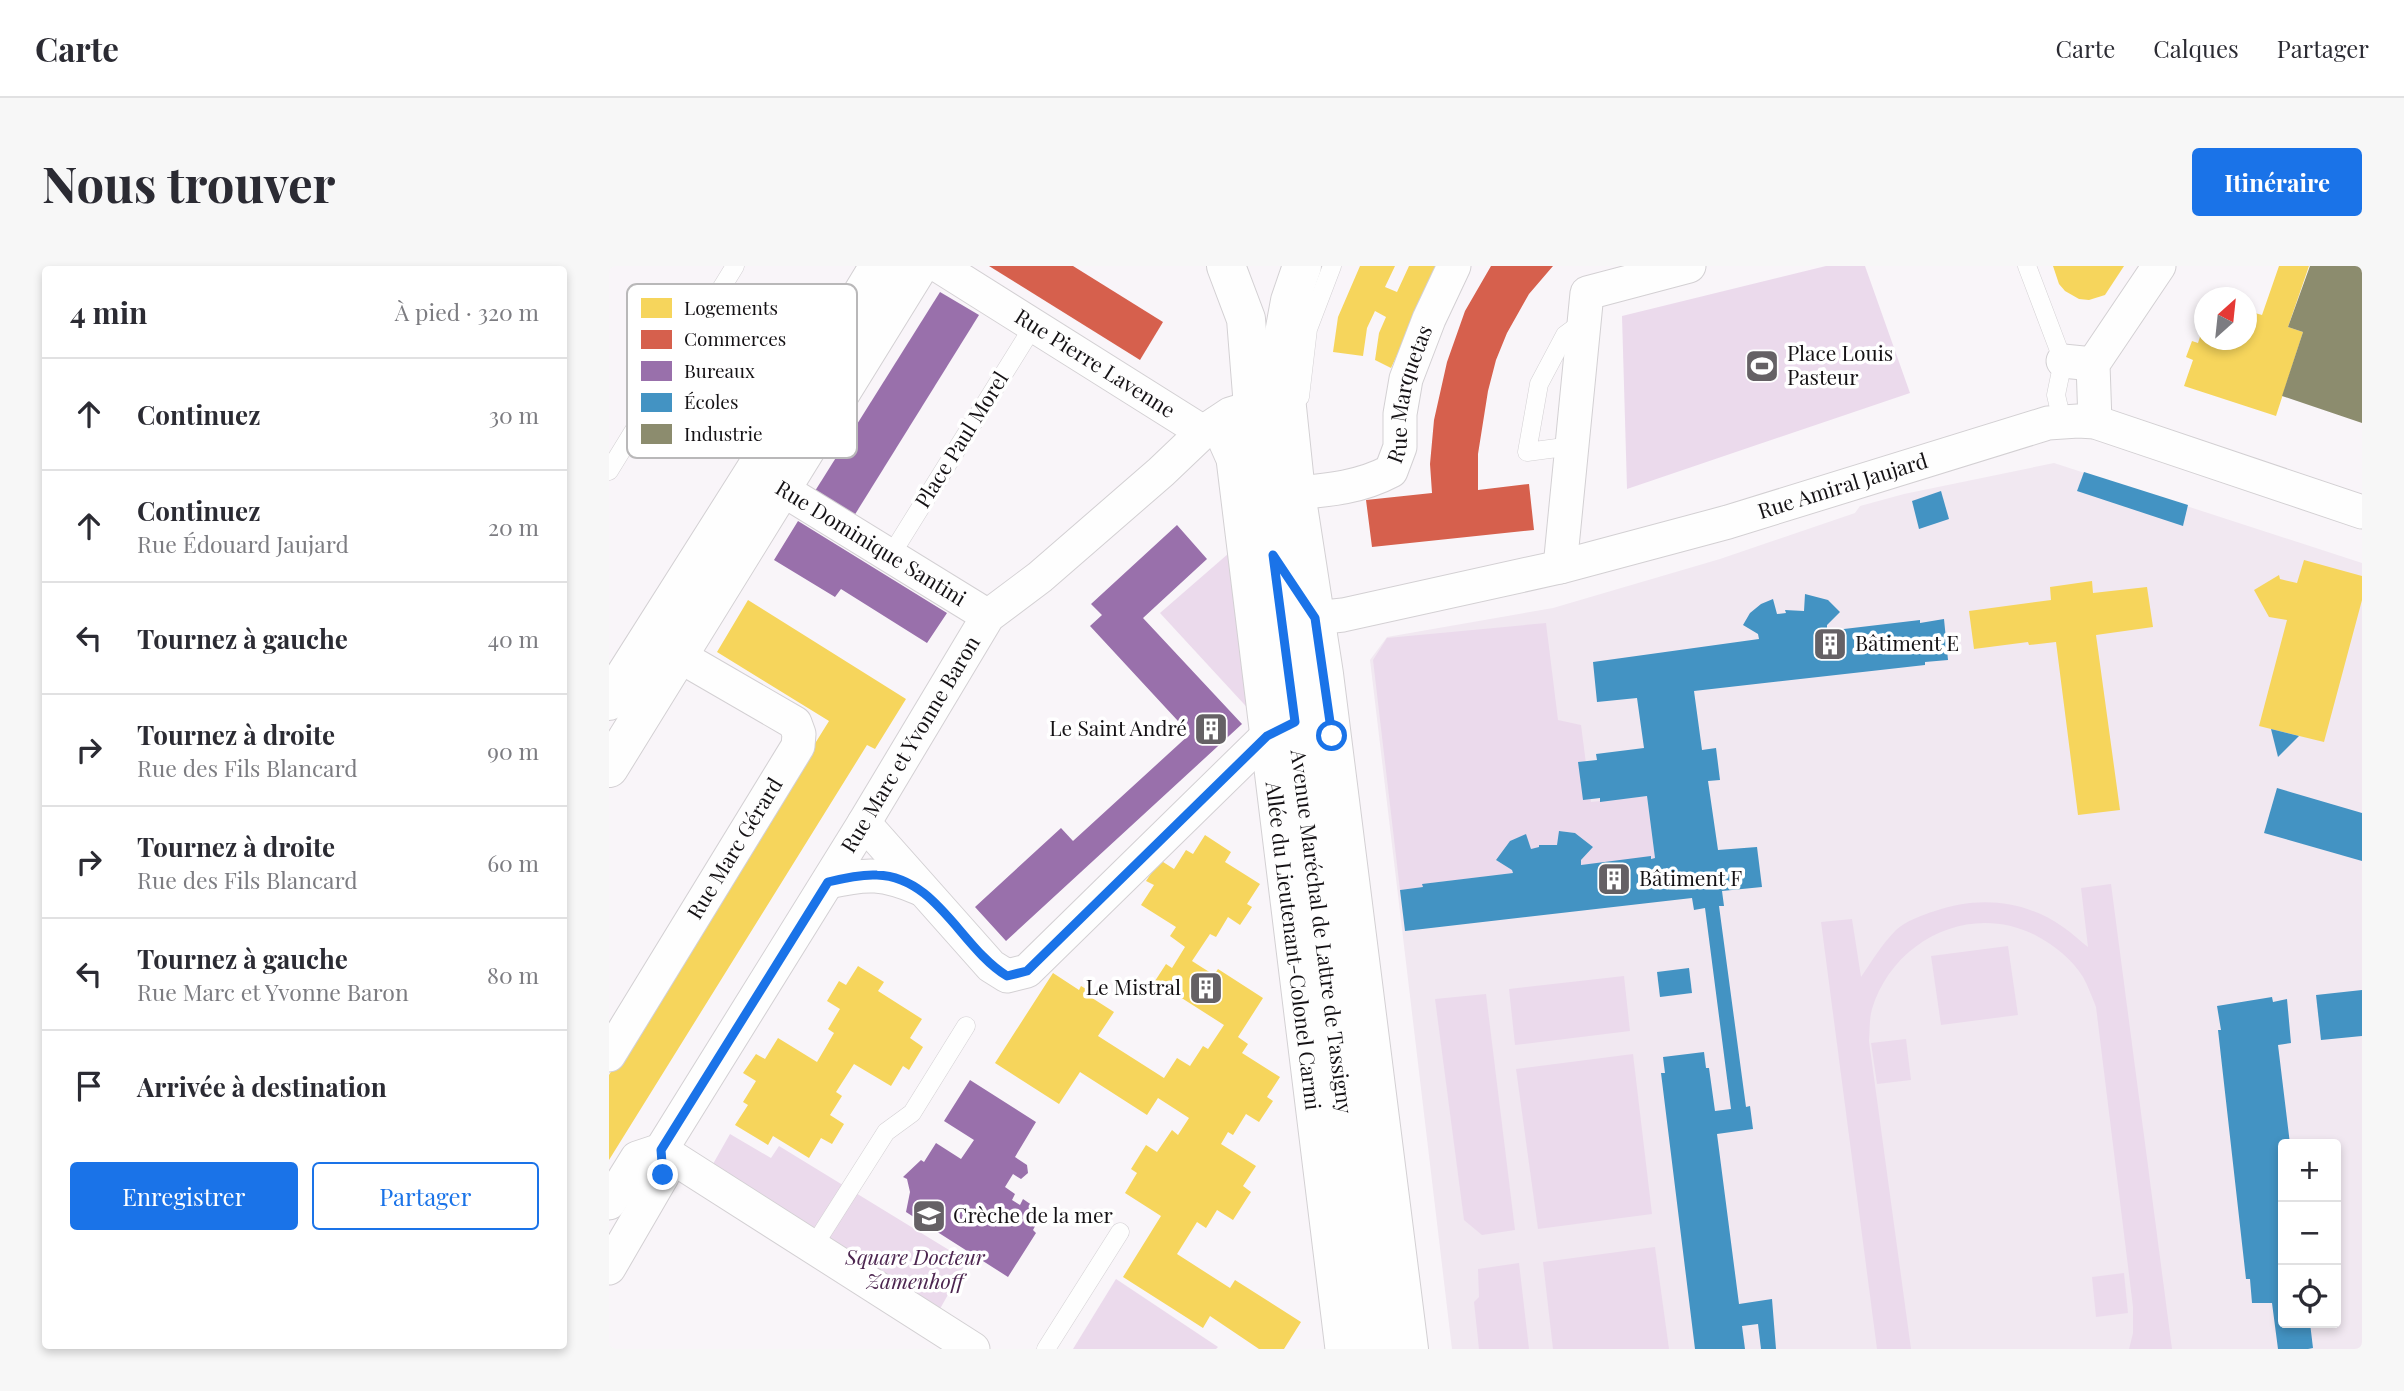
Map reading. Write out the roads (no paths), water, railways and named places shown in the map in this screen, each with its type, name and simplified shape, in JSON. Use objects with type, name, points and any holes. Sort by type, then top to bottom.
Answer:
[{"type":"main road","points":[[857,309],[879,266]]},
{"type":"main road","points":[[857,354],[919,266]]},
{"type":"main road","name":"Avenue Maréchal de Lattre de Tassigny","points":[[1226,266],[1246,319],[1253,407],[1273,555],[1281,729],[1306,824],[1375,1349]]},
{"type":"main road","name":"Avenue Maréchal de Lattre de Tassigny","points":[[1302,266],[1290,301],[1281,350],[1294,476],[1331,724],[1409,1349]]},
{"type":"main road","points":[[609,768],[679,656],[780,458]]},
{"type":"main road","points":[[768,481],[784,458]]},
{"type":"main road","points":[[609,701],[679,656]]},
{"type":"street","name":"Rue Pierre Lavenne","points":[[939,266],[1034,325],[1210,427]]},
{"type":"street","name":"Rue Marquetas","points":[[1294,476],[1351,487],[1372,481],[1391,471],[1400,447],[1400,414],[1406,379],[1429,319],[1454,266]]},
{"type":"street","points":[[1560,567],[1587,293],[1689,266]]},
{"type":"street","points":[[2095,422],[2068,360],[2159,266]]},
{"type":"street","points":[[1210,427],[1230,414],[1253,407]]},
{"type":"street","name":"Rue Amiral Jaujard","points":[[1315,618],[1351,613],[1560,567],[1728,522],[2061,421],[2095,422],[2362,512]]},
{"type":"street","name":"Rue Marc et Yvonne Baron","points":[[609,1268],[663,1175],[661,1150],[865,823],[988,616],[1039,577],[1210,427]]},
{"type":"street","name":"Allée du Lieutenant-Colonel Carmi","points":[[1210,427],[1233,459],[1281,729],[1342,1349]]},
{"type":"street","name":"Rue Dominique Santini","points":[[768,481],[988,616]]},
{"type":"street","points":[[1273,555],[1315,618]]},
{"type":"street","name":"Rue Marc Gérard","points":[[609,1055],[798,746],[799,734],[795,723],[679,656]]},
{"type":"street","points":[[865,823],[991,966],[1007,976],[1027,971],[1281,729]]},
{"type":"street","points":[[828,882],[878,875],[895,878],[921,889]]},
{"type":"street","points":[[661,1150],[973,1349]]},
{"type":"street","name":"Rue Marc et Yvonne Baron","points":[[609,1203],[637,1158],[661,1150]]},
{"type":"lane","points":[[725,284],[736,266]]},
{"type":"lane","points":[[1294,476],[1308,329],[1332,266]]},
{"type":"lane","points":[[2027,266],[2068,360],[2056,395],[2061,421]]},
{"type":"lane","points":[[1572,446],[1527,452],[1539,384],[1565,335],[1585,320]]},
{"type":"lane","name":"Place Paul Morel","points":[[891,555],[1034,325]]},
{"type":"lane","points":[[609,471],[627,442]]},
{"type":"lane","points":[[813,1247],[886,1132],[912,1113],[966,1026]]},
{"type":"lane","points":[[1046,1349],[1120,1232]]},
{"type":"place","name":"Place Louis Pasteur","points":[[1762,366]]},
{"type":"place","name":"Bâtiment E","points":[[1830,644]]},
{"type":"place","name":"Le Saint André","points":[[1211,729]]},
{"type":"place","name":"Bâtiment F","points":[[1614,879]]},
{"type":"place","name":"Le Mistral","points":[[1206,988]]},
{"type":"place","name":"Crèche de la mer","points":[[929,1216]]},
{"type":"park label","name":"Square Docteur Zamenhoff","points":[[915,1270]]}]
